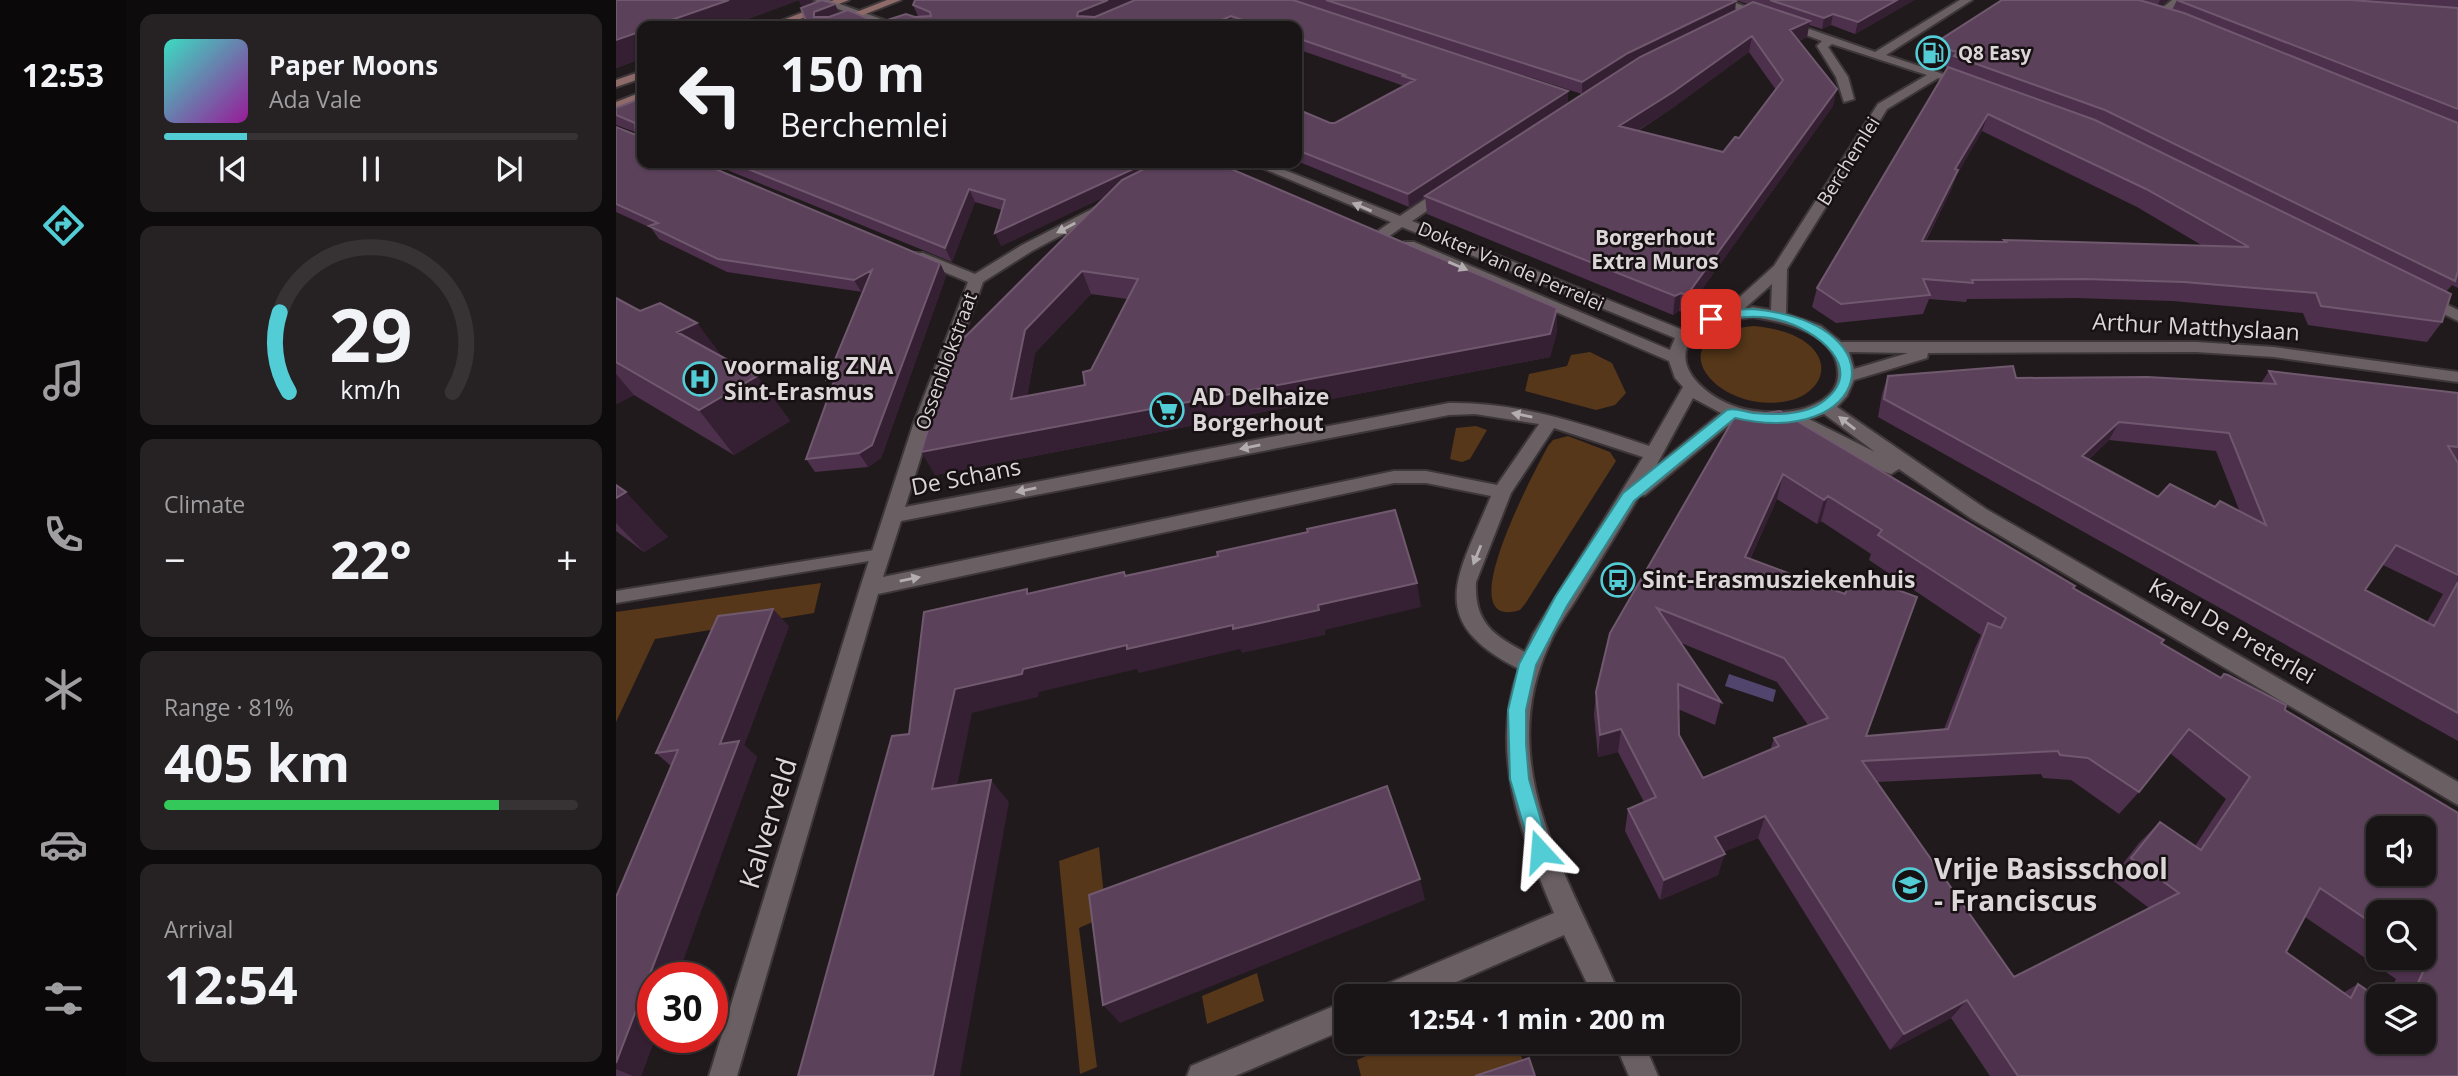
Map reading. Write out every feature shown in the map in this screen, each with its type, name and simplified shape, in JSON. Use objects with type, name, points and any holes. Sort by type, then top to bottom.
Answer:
[{"type":"main road","points":[[786,21],[844,0]]},
{"type":"main road","points":[[839,21],[879,6]]},
{"type":"main road","points":[[616,84],[637,76]]},
{"type":"main road","points":[[618,106],[637,98]]},
{"type":"street","points":[[819,0],[882,21]]},
{"type":"street","points":[[860,0],[879,6],[893,5]]},
{"type":"street","points":[[1717,0],[1750,6],[1831,40],[1983,89]]},
{"type":"street","points":[[1878,55],[1967,0]]},
{"type":"street","points":[[2158,16],[2178,0]]},
{"type":"street","points":[[1730,20],[1750,6]]},
{"type":"street","points":[[1831,40],[1822,46],[1842,77],[1848,99]]},
{"type":"street","name":"Berchemlei","points":[[1729,314],[1780,269],[1882,107],[1937,74]]},
{"type":"street","name":"Dokter Van de Perrelei","points":[[1268,168],[1684,336]]},
{"type":"street","points":[[1400,223],[1459,183]]},
{"type":"street","name":"Ossenblokstraat","points":[[893,516],[922,425],[976,280],[1027,248],[1124,198]]},
{"type":"street","name":"Dokter Van de Perrelei","points":[[1400,223],[1377,232],[1676,358]]},
{"type":"street","points":[[903,250],[976,280]]},
{"type":"street","name":"Berchemlei","points":[[1778,315],[1780,269]]},
{"type":"street","points":[[2410,292],[2458,316]]},
{"type":"street","name":"Berchemlei","points":[[1684,336],[1703,322],[1729,314],[1778,315],[1822,333],[1836,347]]},
{"type":"street","points":[[1684,336],[1676,358],[1679,374],[1690,389],[1708,403],[1732,413],[1763,418],[1793,418],[1826,407],[1839,395],[1847,377],[1845,362],[1836,347]]},
{"type":"street","name":"Arthur Matthyslaan","points":[[1836,347],[1938,349],[2083,344],[2247,350],[2308,356],[2455,378]]},
{"type":"street","name":"Arthur Matthyslaan","points":[[1847,377],[1938,349]]},
{"type":"street","points":[[1601,984],[1540,851],[1519,779],[1517,710],[1528,664],[1561,602],[1629,497],[1690,389]]},
{"type":"street","name":"Karel De Preterlei","points":[[1826,407],[1868,439],[1979,514]]},
{"type":"street","name":"De Schans","points":[[870,587],[893,516],[1450,409],[1487,409],[1550,421],[1653,454]]},
{"type":"street","points":[[1629,497],[1732,413]]},
{"type":"street","name":"Karel De Preterlei","points":[[1793,418],[1979,514],[2458,794]]},
{"type":"street","points":[[1528,664],[1497,649],[1472,621],[1465,610],[1466,582],[1502,492],[1550,421]]},
{"type":"street","points":[[870,587],[1394,477],[1426,477],[1502,492]]},
{"type":"street","name":"Kalverveld","points":[[723,1076],[870,587]]},
{"type":"street","points":[[1420,984],[1571,919]]},
{"type":"street","points":[[1201,1076],[1334,1020]]},
{"type":"street","points":[[1634,1054],[1644,1076]]},
{"type":"lane","points":[[616,597],[881,554]]},
{"type":"shaded area","points":[[1754,326],[1776,329],[1809,345],[1820,361],[1820,377],[1816,385],[1792,400],[1765,403],[1741,398],[1720,387],[1706,373],[1701,358],[1705,344],[1722,333]]},
{"type":"shaded area","points":[[1590,352],[1612,363],[1626,393],[1615,405],[1596,410],[1525,391],[1529,374],[1567,366],[1571,355]]},
{"type":"shaded area","points":[[1476,426],[1487,430],[1470,459],[1462,462],[1450,459],[1456,428]]},
{"type":"shaded area","points":[[1568,436],[1610,452],[1616,461],[1525,604],[1520,610],[1500,610],[1492,597],[1494,573],[1502,544],[1548,446],[1553,440]]},
{"type":"shaded area","points":[[821,583],[814,613],[655,639],[616,722],[616,612]]},
{"type":"shaded area","points":[[1729,674],[1776,690],[1773,702],[1725,686]]},
{"type":"shaded area","points":[[1099,847],[1106,916],[1079,928],[1097,1067],[1080,1074],[1059,861]]},
{"type":"shaded area","points":[[1257,973],[1264,1001],[1207,1024],[1202,996]]},
{"type":"shaded area","points":[[1371,1054],[1520,1054],[1526,1068],[1500,1076],[1361,1076],[1357,1060]]},
{"type":"building","points":[[616,0],[729,0],[668,21],[637,21],[637,33],[616,40]]},
{"type":"building","points":[[822,0],[835,4],[814,12],[814,17],[829,17],[848,10],[873,21],[806,21],[801,8]]},
{"type":"building","points":[[915,0],[1108,0],[1078,12],[1077,16],[1095,17],[1135,0],[1293,0],[1568,91],[1408,194],[1302,152],[1302,111],[1335,123],[1415,80],[1302,40],[1302,21],[1246,21],[1231,16],[1220,21],[884,21],[906,14],[915,17],[931,16],[930,12],[913,5]]},
{"type":"building","points":[[1326,0],[1736,1],[1628,53],[1582,82]]},
{"type":"building","points":[[1770,0],[1897,0],[1858,22],[1833,14],[1824,18]]},
{"type":"building","points":[[2002,0],[2139,0],[2184,13],[2458,123],[2458,271],[2455,281],[2105,110],[1954,56],[1957,52],[1932,45]]},
{"type":"building","points":[[2177,0],[2351,0],[2458,8],[2458,109]]},
{"type":"building","points":[[1753,2],[1810,21],[1790,30],[1837,89],[1687,295],[1681,293],[1675,296],[1425,196],[1640,57]],"holes":[[[1752,36],[1783,80],[1739,138],[1735,137],[1723,152],[1619,126],[1673,92]]]},
{"type":"building","points":[[1948,67],[2095,120],[2451,294],[2442,322],[2321,306],[2316,293],[2184,282],[2084,279],[1972,280],[1973,283],[1923,279],[1930,295],[1841,304],[1817,288]],"holes":[[[1988,114],[2146,189],[2249,247],[2004,240],[2006,242],[1922,241],[1958,170],[1955,169]]]},
{"type":"building","points":[[637,100],[637,168],[713,168],[940,263],[872,445],[859,453],[806,459],[837,373],[827,379],[872,270],[854,280],[718,259],[649,226],[658,223],[616,204],[616,127],[636,135],[635,123],[616,115],[616,108]]},
{"type":"building","points":[[745,168],[1135,168],[995,233],[1005,200],[969,189],[945,248]]},
{"type":"building","points":[[1146,168],[1229,168],[1557,308],[1550,334],[921,452],[956,339],[964,338],[1122,180]],"holes":[[[1082,271],[1138,279],[1091,370],[1083,372],[1085,385],[1011,399],[1025,330]]]},
{"type":"building","points":[[616,298],[640,311],[660,303],[697,323],[677,332],[757,376],[699,410],[616,362]]},
{"type":"building","points":[[2013,366],[2016,378],[2147,377],[2276,384],[2269,371],[2458,393],[2458,447],[2448,446],[2458,463],[2458,575],[2396,545],[2365,590],[2434,626],[2458,582],[2458,713],[1884,399],[1888,376]],"holes":[[[2119,422],[2229,433],[2266,525],[2220,501],[2215,507],[2170,484],[2158,497],[2082,456]]]},
{"type":"building","points":[[1780,411],[2164,640],[2161,643],[2221,678],[2224,674],[2228,675],[2286,705],[2285,710],[2458,813],[2458,1076],[2018,1076],[1967,1000],[1904,1034],[1765,816],[1715,837],[1725,854],[1664,880],[1628,809],[1656,797],[1621,729],[1600,735],[1596,692],[1610,633],[1734,418]],"holes":[[[1783,474],[1824,500],[1828,496],[1882,530],[1878,535],[2006,618],[2001,628],[1988,623],[1948,729],[1866,736],[1917,597],[1854,574],[1845,594],[1745,557]],[[1657,608],[1784,658],[1828,718],[1774,738],[1779,746],[1703,778],[1679,735],[1678,684],[1721,702]],[[2189,729],[2250,777],[2201,850],[2160,822],[2131,858],[2179,893],[2014,977],[1862,761],[2058,751],[2060,755],[2088,758],[2139,792]],[[2320,888],[2366,919],[2366,900],[2436,900],[2436,970],[2424,970],[2417,984],[2436,984],[2436,1054],[2366,1054],[2366,990],[2358,984],[2351,998],[2286,952]]]},
{"type":"building","points":[[616,485],[626,492],[616,498]]},
{"type":"building","points":[[1395,510],[1417,583],[1318,605],[1319,610],[1233,629],[1233,625],[1127,649],[1127,645],[1023,669],[1022,674],[955,689],[932,789],[991,780],[933,1076],[798,1076],[892,736],[909,734],[924,612],[1027,589],[1027,594],[1124,572],[1125,576],[1218,556],[1217,552]]},
{"type":"building","points":[[773,609],[720,744],[739,741],[655,962],[637,962],[637,1008],[616,1063],[616,897],[678,750],[656,753],[718,616]]},
{"type":"building","points":[[1387,786],[1420,879],[1103,1005],[1089,895]]},
{"type":"building","points":[[1529,1058],[1535,1076],[1475,1076]]},
{"type":"place","name":"Q8 Easy","points":[[1933,53]]},
{"type":"place","name":"voormalig ZNA Sint-Erasmus","points":[[700,379]]},
{"type":"place","name":"AD Delhaize Borgerhout","points":[[1167,410]]},
{"type":"place","name":"Sint-Erasmusziekenhuis","points":[[1618,580]]},
{"type":"place","name":"Vrije Basisschool - Franciscus","points":[[1910,885]]},
{"type":"district","name":"Borgerhout Extra Muros","points":[[1655,250]]},
{"type":"route","points":[[1540,851],[1519,779],[1517,710],[1528,664],[1561,602],[1629,497],[1732,413],[1773,419],[1793,418],[1814,412],[1826,407],[1839,395],[1847,377],[1845,362],[1836,347],[1822,333],[1802,323],[1778,315],[1753,312],[1711,319]]}]
